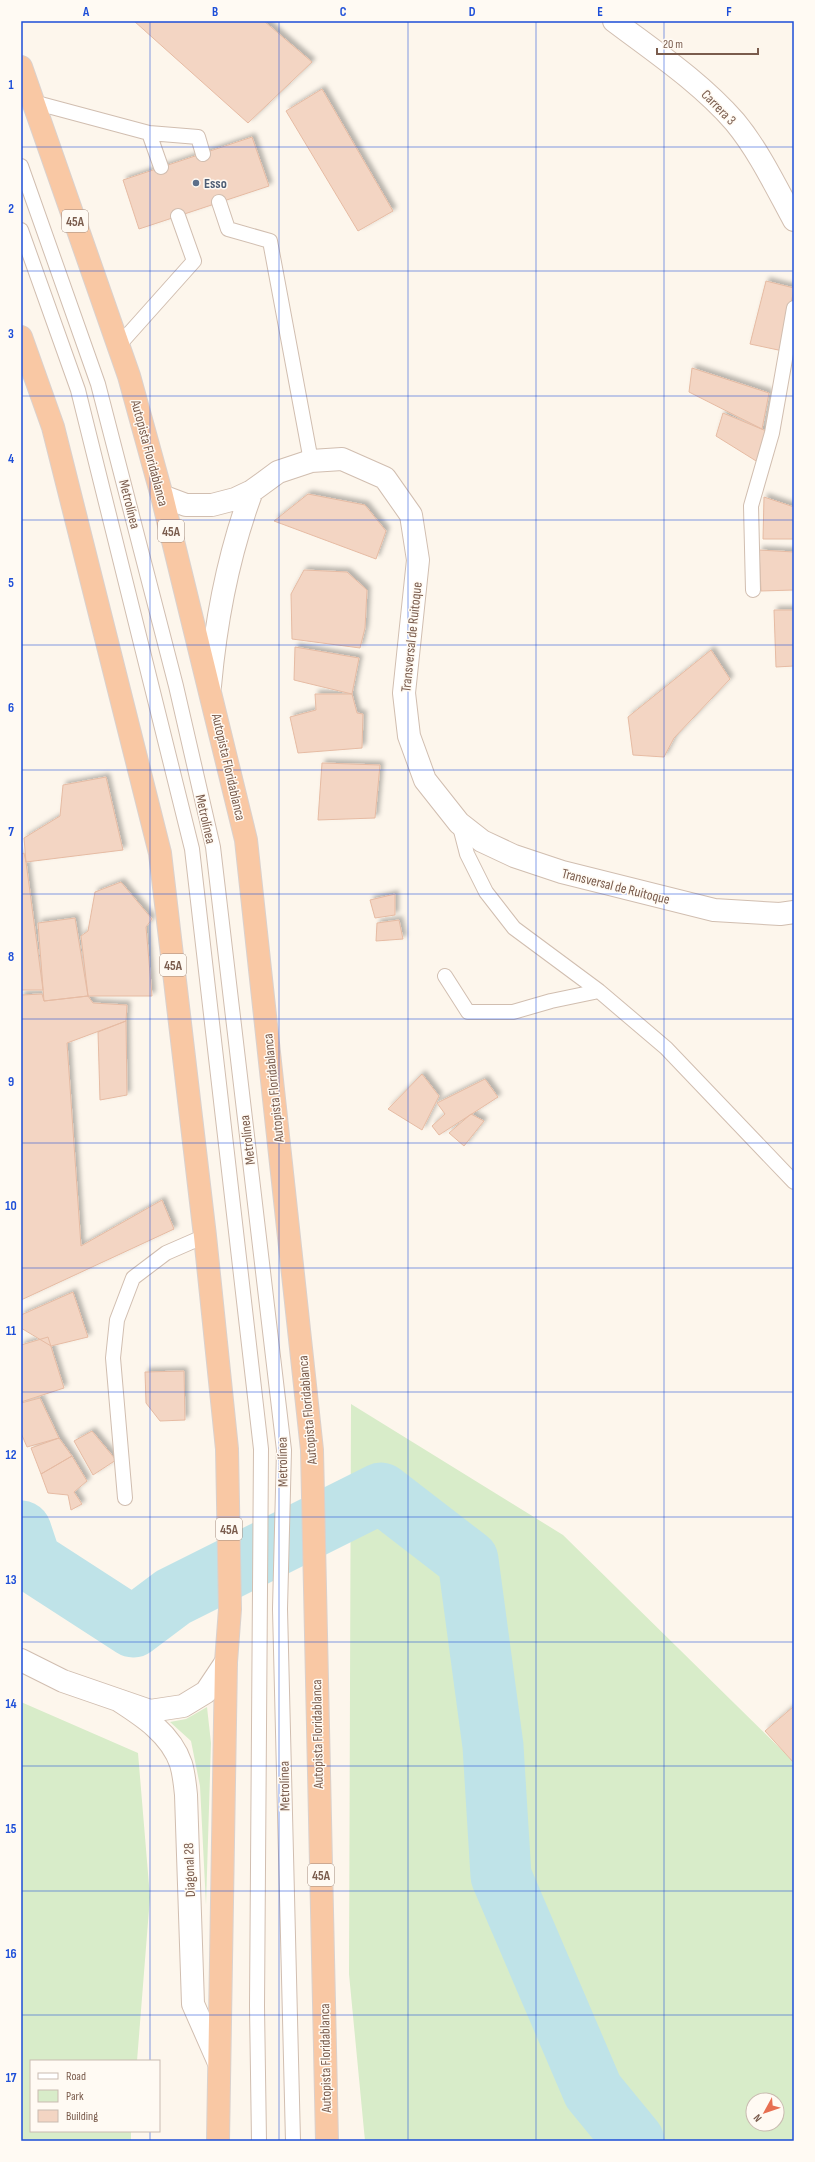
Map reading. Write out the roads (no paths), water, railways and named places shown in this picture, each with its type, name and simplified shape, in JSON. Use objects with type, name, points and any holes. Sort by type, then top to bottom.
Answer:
[{"type":"highway","name":"Autopista Floridablanca","points":[[21,67],[119,345],[162,496],[246,840],[312,1450],[314,1609],[328,2141]]},
{"type":"highway","name":"45A","points":[[21,337],[26,368],[53,427],[160,853],[205,1236],[227,1449],[230,1609],[226,1662],[218,2141]]},
{"type":"street","name":"Carrera 3","points":[[614,21],[697,84],[735,122],[754,148],[794,220]]},
{"type":"street","name":"Transversal de Ruitoque","points":[[162,496],[186,506],[212,505],[235,499],[252,491],[278,472],[311,461],[342,459],[385,478],[411,515],[418,560],[404,693],[409,736],[425,780],[459,823],[482,841],[514,856],[562,872],[714,910],[780,914],[794,912]]},
{"type":"street","points":[[210,688],[215,634],[224,581],[237,529],[252,491]]},
{"type":"street","name":"Diagonal 28","points":[[21,1660],[63,1681],[150,1711],[183,1706],[206,1692],[226,1662]]},
{"type":"street","name":"Diagonal 28","points":[[118,1700],[148,1720],[166,1737],[181,1764],[186,1794],[193,2004],[219,2063]]},
{"type":"lane","points":[[33,102],[149,133],[198,137],[203,154]]},
{"type":"lane","points":[[149,133],[161,167]]},
{"type":"lane","name":"Metrolínea","points":[[21,166],[98,384],[174,678],[213,847],[284,1450],[280,1609],[293,2141]]},
{"type":"lane","points":[[219,202],[228,229],[270,241],[311,461]]},
{"type":"lane","points":[[119,345],[194,261],[178,216]]},
{"type":"lane","name":"Metrolínea","points":[[21,230],[78,390],[192,849],[261,1449],[257,1998],[259,2141]]},
{"type":"lane","points":[[753,590],[750,506],[772,433],[794,308]]},
{"type":"lane","points":[[459,823],[467,854],[486,892],[514,928],[599,991],[666,1048],[794,1182]]},
{"type":"lane","points":[[445,976],[468,1012],[512,1012],[551,1001],[599,991]]},
{"type":"lane","points":[[125,1498],[113,1358],[117,1320],[133,1278],[166,1253],[205,1236]]},
{"type":"waterway","points":[[21,1531],[31,1561],[133,1627],[173,1597],[381,1493],[468,1560],[493,1746],[501,1876],[593,2091],[634,2141]]},
{"type":"place","name":"Esso","points":[[196,183]]}]
